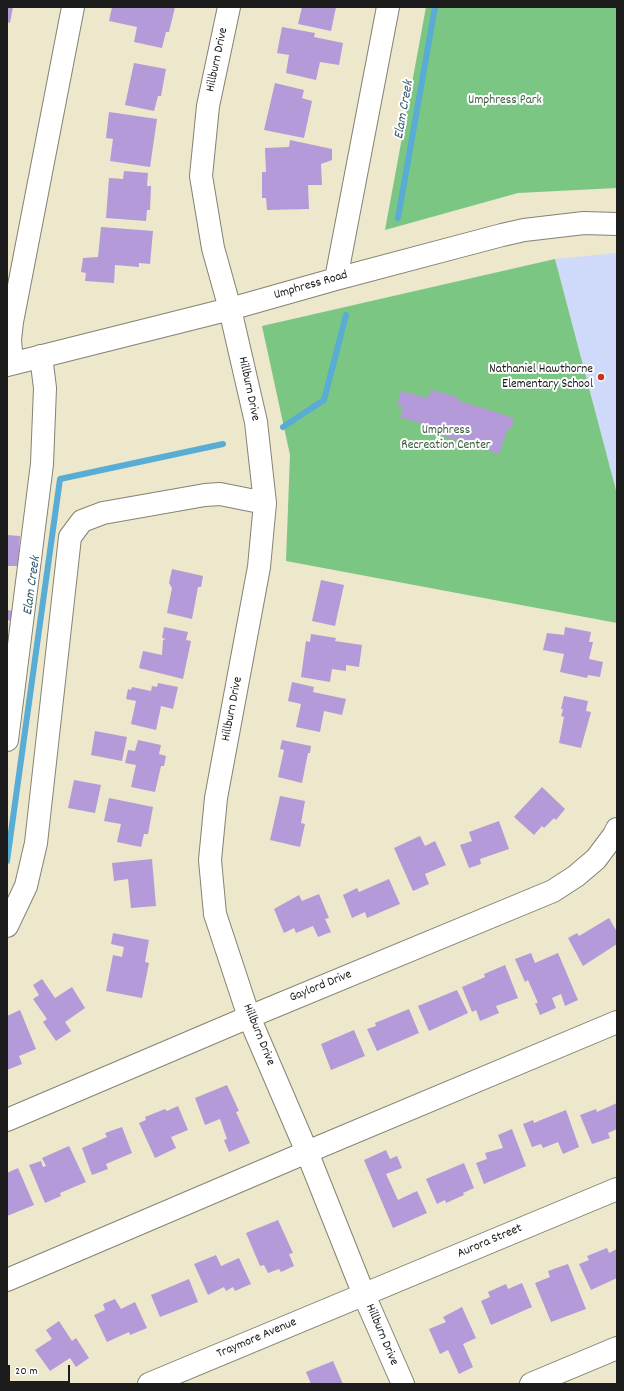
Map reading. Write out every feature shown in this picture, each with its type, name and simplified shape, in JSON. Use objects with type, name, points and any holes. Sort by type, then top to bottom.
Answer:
[{"type":"street","points":[[10,364],[12,322],[73,7]]},
{"type":"street","name":"Hillburn Drive","points":[[229,7],[208,106],[201,176],[213,248],[230,309],[256,422],[265,503],[259,567],[216,798],[210,860],[215,914],[249,1017],[307,1152],[364,1295],[403,1384]]},
{"type":"street","points":[[336,278],[388,7]]},
{"type":"street","name":"Umphress Road","points":[[10,364],[230,309],[336,278],[502,235],[524,230],[584,224],[617,224]]},
{"type":"street","points":[[7,740],[42,464],[45,388],[41,356]]},
{"type":"street","points":[[7,926],[26,886],[36,844],[70,537],[82,521],[103,513],[205,495],[220,494],[265,503]]},
{"type":"street","name":"Gaylord Drive","points":[[7,1120],[249,1017],[553,891],[576,876],[596,859],[617,829]]},
{"type":"street","points":[[7,1280],[617,1022]]},
{"type":"street","name":"Aurora Street","points":[[364,1295],[617,1189]]},
{"type":"street","name":"Traymore Avenue","points":[[149,1384],[364,1295]]},
{"type":"street","points":[[531,1384],[617,1348]]},
{"type":"shaded area","name":"Nathaniel Hawthorne Elementary School","points":[[617,253],[617,494],[555,259]]},
{"type":"green space","name":"Umphress Park","points":[[426,7],[617,7],[617,188],[518,193],[385,230]]},
{"type":"green space","name":"Umphress Recreation Center","points":[[555,259],[617,494],[617,623],[286,561],[290,455],[262,326]]},
{"type":"building","points":[[7,7],[13,7],[10,23],[7,22]]},
{"type":"building","points":[[112,7],[175,7],[169,32],[166,32],[162,48],[134,42],[137,27],[109,21]]},
{"type":"building","points":[[302,7],[336,7],[331,31],[298,24]]},
{"type":"building","points":[[282,27],[315,33],[314,37],[343,43],[339,65],[320,62],[316,80],[286,73],[289,55],[277,53]]},
{"type":"building","points":[[134,63],[166,69],[161,96],[158,96],[154,111],[125,105]]},
{"type":"building","points":[[275,83],[304,90],[302,98],[312,101],[304,138],[264,130]]},
{"type":"building","points":[[109,112],[157,119],[150,167],[110,161],[113,139],[106,138]]},
{"type":"building","points":[[290,140],[332,149],[332,160],[321,164],[322,185],[308,185],[309,209],[267,210],[266,198],[262,198],[262,172],[266,172],[265,148],[289,147]]},
{"type":"building","points":[[124,171],[148,173],[147,186],[151,186],[150,210],[147,210],[146,221],[106,218],[109,178],[123,179]]},
{"type":"building","points":[[101,227],[153,231],[150,264],[139,263],[139,267],[115,265],[114,283],[85,281],[86,273],[81,272],[83,258],[98,257]]},
{"type":"building","points":[[431,390],[458,397],[457,400],[514,418],[511,429],[508,428],[499,454],[489,451],[489,449],[428,432],[430,426],[400,417],[403,407],[397,405],[401,391],[428,398]]},
{"type":"building","points":[[7,535],[20,536],[18,566],[7,566]]},
{"type":"building","points":[[172,569],[203,576],[201,587],[198,587],[192,619],[167,613],[172,588],[169,583]]},
{"type":"building","points":[[321,580],[344,585],[335,626],[312,621]]},
{"type":"building","points":[[7,610],[14,611],[12,621],[7,620]]},
{"type":"building","points":[[164,627],[188,632],[186,640],[191,641],[183,679],[139,668],[143,651],[162,655],[163,640],[166,639],[162,638]]},
{"type":"building","points":[[565,627],[591,632],[589,642],[593,642],[589,659],[603,662],[600,677],[588,675],[587,678],[560,672],[564,654],[543,650],[547,633],[564,635]]},
{"type":"building","points":[[311,634],[336,638],[335,641],[362,645],[359,667],[346,665],[346,671],[332,669],[330,682],[301,677],[306,641],[310,642]]},
{"type":"building","points":[[292,682],[314,687],[313,692],[346,699],[342,715],[324,711],[320,732],[296,727],[301,704],[288,701]]},
{"type":"building","points":[[158,683],[178,687],[173,709],[161,706],[156,730],[131,724],[136,701],[126,699],[128,689],[131,690],[132,687],[151,691],[152,686],[157,687]]},
{"type":"building","points":[[564,696],[588,701],[586,711],[591,712],[581,748],[559,743],[564,717],[561,716],[563,709],[561,709]]},
{"type":"building","points":[[95,731],[127,737],[122,761],[91,755]]},
{"type":"building","points":[[138,740],[161,745],[159,754],[166,756],[164,766],[161,766],[155,792],[131,787],[136,765],[125,763],[128,750],[135,751]]},
{"type":"building","points":[[282,740],[311,746],[310,753],[308,753],[302,783],[278,777],[284,750],[280,749]]},
{"type":"building","points":[[74,780],[101,785],[95,813],[68,808]]},
{"type":"building","points":[[542,787],[565,809],[556,820],[554,818],[544,828],[542,826],[534,835],[514,817]]},
{"type":"building","points":[[280,796],[305,801],[301,823],[305,824],[300,847],[270,840]]},
{"type":"building","points":[[109,798],[153,807],[148,834],[144,834],[141,847],[117,842],[121,824],[104,821]]},
{"type":"building","points":[[499,821],[509,849],[480,859],[481,864],[469,868],[460,845],[472,841],[469,832]]},
{"type":"building","points":[[420,836],[425,846],[435,841],[446,865],[425,874],[429,884],[413,891],[394,848]]},
{"type":"building","points":[[152,859],[156,906],[131,908],[128,879],[114,881],[112,863]]},
{"type":"building","points":[[389,879],[400,904],[367,918],[365,912],[352,918],[343,895],[357,888],[359,892]]},
{"type":"building","points":[[319,894],[329,918],[325,919],[331,932],[318,937],[313,926],[296,933],[294,928],[284,933],[274,909],[299,895],[302,901]]},
{"type":"building","points":[[609,918],[617,932],[617,944],[583,966],[568,938],[577,933],[579,936]]},
{"type":"building","points":[[113,933],[149,940],[145,962],[149,963],[142,998],[106,991],[113,955],[122,957],[124,947],[111,944]]},
{"type":"building","points":[[531,953],[535,963],[558,953],[578,1000],[565,1006],[561,994],[552,998],[556,1008],[540,1015],[535,1003],[538,1003],[528,980],[525,982],[515,959]]},
{"type":"building","points":[[505,965],[518,998],[496,1006],[499,1013],[480,1021],[476,1010],[472,1012],[462,987],[485,977],[484,974]]},
{"type":"building","points":[[42,979],[55,998],[72,987],[85,1008],[65,1022],[71,1031],[56,1041],[43,1022],[47,1019],[33,999],[39,995],[33,985]]},
{"type":"building","points":[[457,990],[468,1013],[429,1031],[418,1006]]},
{"type":"building","points":[[409,1009],[419,1033],[377,1051],[367,1029],[376,1026],[375,1023]]},
{"type":"building","points":[[20,1010],[36,1049],[19,1056],[22,1064],[7,1070],[7,1016]]},
{"type":"building","points":[[354,1030],[365,1056],[331,1070],[321,1044]]},
{"type":"building","points":[[227,1085],[239,1111],[236,1112],[250,1143],[229,1152],[224,1140],[227,1139],[220,1119],[205,1125],[195,1098]]},
{"type":"building","points":[[617,1103],[617,1129],[608,1133],[610,1138],[592,1144],[580,1115],[596,1109],[597,1112]]},
{"type":"building","points":[[178,1106],[188,1130],[171,1137],[176,1148],[155,1158],[139,1123],[146,1120],[145,1117],[165,1109],[167,1111]]},
{"type":"building","points":[[566,1110],[579,1147],[563,1154],[558,1142],[543,1148],[541,1144],[532,1147],[523,1124],[533,1120],[534,1123]]},
{"type":"building","points":[[122,1127],[132,1153],[106,1164],[108,1169],[92,1175],[82,1148],[107,1137],[105,1133]]},
{"type":"building","points":[[512,1129],[526,1166],[484,1184],[476,1163],[487,1159],[485,1153],[503,1148],[498,1135]]},
{"type":"building","points":[[69,1146],[86,1182],[60,1193],[61,1196],[45,1203],[29,1165],[41,1161],[43,1167],[46,1166],[42,1158]]},
{"type":"building","points":[[386,1150],[390,1159],[397,1156],[402,1168],[386,1174],[398,1200],[417,1191],[427,1213],[393,1228],[364,1160]]},
{"type":"building","points":[[464,1163],[474,1188],[463,1193],[464,1195],[446,1203],[445,1200],[437,1204],[426,1179]]},
{"type":"building","points":[[18,1168],[34,1205],[7,1216],[7,1173]]},
{"type":"building","points":[[278,1220],[293,1253],[289,1254],[294,1266],[281,1272],[279,1269],[268,1273],[264,1265],[260,1266],[246,1233]]},
{"type":"building","points":[[607,1248],[609,1253],[617,1249],[617,1278],[591,1290],[579,1264],[589,1260],[587,1256]]},
{"type":"building","points":[[216,1255],[221,1266],[239,1258],[251,1284],[235,1291],[233,1287],[226,1291],[224,1287],[208,1295],[194,1264]]},
{"type":"building","points":[[568,1264],[586,1309],[551,1322],[535,1283],[550,1277],[548,1271]]},
{"type":"building","points":[[189,1279],[198,1302],[160,1317],[151,1295]]},
{"type":"building","points":[[522,1283],[532,1307],[491,1325],[481,1301],[490,1297],[488,1292],[506,1284],[508,1289]]},
{"type":"building","points":[[115,1299],[121,1309],[135,1302],[147,1328],[130,1335],[129,1332],[107,1342],[94,1315],[105,1310],[103,1304]]},
{"type":"building","points":[[462,1307],[476,1338],[463,1344],[473,1367],[459,1374],[448,1350],[440,1354],[429,1329],[446,1322],[443,1317]]},
{"type":"building","points":[[59,1321],[72,1341],[76,1338],[89,1358],[76,1367],[70,1358],[50,1371],[35,1350],[52,1339],[46,1330]]},
{"type":"building","points":[[333,1361],[343,1384],[311,1384],[306,1372]]},
{"type":"waterway","name":"Elam Creek","points":[[398,218],[435,7]]},
{"type":"waterway","name":"Elam Creek","points":[[283,427],[324,400],[346,315]]},
{"type":"waterway","name":"Elam Creek","points":[[7,861],[60,479],[223,444]]},
{"type":"place","name":"Nathaniel Hawthorne Elementary School","points":[[601,377]]}]
